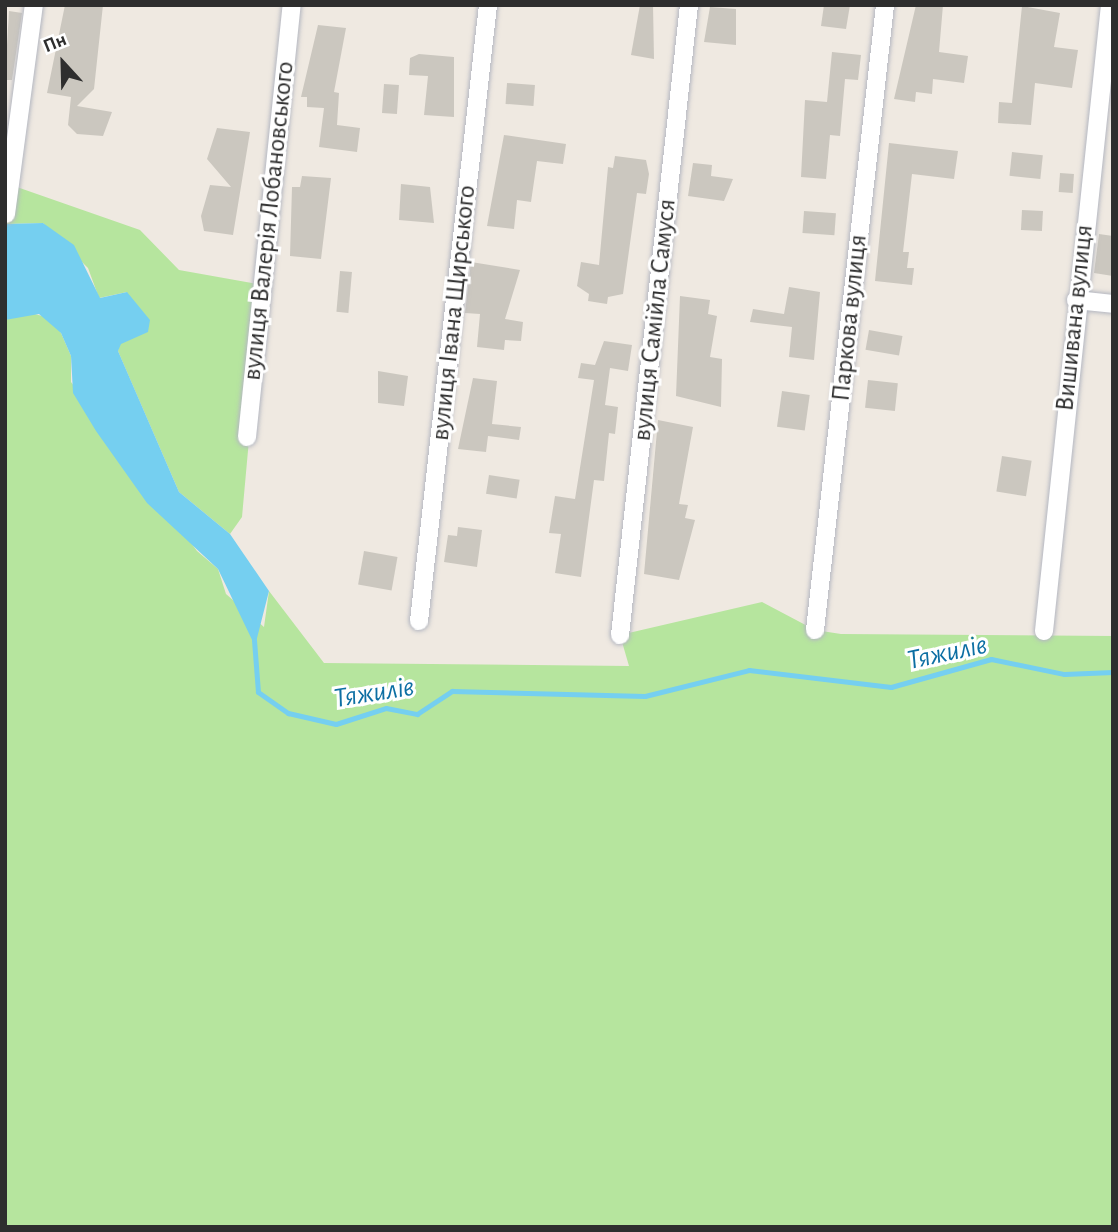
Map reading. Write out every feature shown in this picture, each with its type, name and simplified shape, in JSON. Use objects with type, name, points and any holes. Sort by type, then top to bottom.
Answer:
[{"type":"street","points":[[6,214],[34,5]]},
{"type":"street","name":"вулиця Валерія Лобановського","points":[[247,438],[292,5]]},
{"type":"street","name":"вулиця Івана Щирського","points":[[419,621],[488,5]]},
{"type":"street","name":"вулиця Самійла Самуся","points":[[620,635],[689,5]]},
{"type":"street","name":"Паркова вулиця","points":[[815,630],[885,5]]},
{"type":"street","name":"Вишивана вулиця","points":[[1044,631],[1076,300],[1111,5]]},
{"type":"street","points":[[1076,300],[1113,304]]},
{"type":"green space","points":[[14,186],[140,230],[179,270],[263,285],[242,517],[230,534],[179,492],[118,351],[127,292],[99,298],[88,268],[43,223],[5,224],[5,187]]},
{"type":"green space","points":[[27,312],[50,318],[61,333],[71,356],[71,382],[197,551],[218,569],[226,594],[264,627],[269,591],[324,663],[629,666],[620,635],[762,602],[815,630],[841,634],[1113,636],[1113,1227],[5,1227],[5,320]]},
{"type":"water","points":[[43,223],[74,245],[100,298],[127,292],[150,320],[148,332],[121,344],[118,351],[179,492],[230,534],[269,591],[255,646],[218,569],[147,503],[96,431],[73,393],[71,356],[61,333],[39,314],[5,320],[5,224]]},
{"type":"building","points":[[65,5],[103,5],[94,89],[77,106],[112,112],[103,136],[77,134],[68,125],[71,97],[47,93]]},
{"type":"building","points":[[640,5],[653,5],[654,59],[631,55]]},
{"type":"building","points":[[824,5],[850,5],[846,29],[821,26]]},
{"type":"building","points":[[916,5],[943,5],[939,52],[968,56],[964,83],[933,79],[932,94],[916,92],[915,102],[894,99]]},
{"type":"building","points":[[1022,6],[1060,13],[1054,47],[1078,50],[1072,88],[1035,83],[1031,125],[998,123],[999,102],[1012,103]]},
{"type":"building","points":[[710,7],[736,9],[736,45],[704,42]]},
{"type":"building","points":[[9,11],[22,13],[12,80],[5,80]]},
{"type":"building","points":[[318,25],[346,28],[334,92],[339,93],[337,125],[360,128],[357,152],[319,147],[324,108],[307,107],[307,97],[301,97]]},
{"type":"building","points":[[832,52],[861,55],[858,80],[845,79],[840,136],[830,135],[826,179],[801,177],[805,100],[827,102]]},
{"type":"building","points":[[419,54],[454,57],[454,117],[424,115],[428,76],[409,75],[410,58]]},
{"type":"building","points":[[507,83],[535,85],[533,106],[506,104]]},
{"type":"building","points":[[384,84],[399,85],[397,114],[382,113]]},
{"type":"building","points":[[217,128],[250,132],[233,235],[204,231],[201,216],[210,185],[231,187],[207,159]]},
{"type":"building","points":[[504,135],[566,144],[563,164],[537,161],[531,202],[517,200],[514,229],[487,226]]},
{"type":"building","points":[[889,143],[958,151],[954,179],[912,174],[903,252],[909,252],[907,268],[914,268],[912,285],[875,281]]},
{"type":"building","points":[[1012,152],[1043,155],[1040,179],[1009,176]]},
{"type":"building","points":[[615,156],[646,160],[649,174],[646,194],[637,193],[623,294],[608,297],[607,304],[588,301],[589,294],[577,286],[581,262],[599,265],[608,167],[613,168]]},
{"type":"building","points":[[693,163],[712,165],[711,176],[733,179],[724,201],[688,196]]},
{"type":"building","points":[[1060,173],[1074,174],[1073,193],[1059,192]]},
{"type":"building","points":[[302,176],[331,178],[321,259],[290,256],[292,187],[300,187]]},
{"type":"building","points":[[401,184],[430,187],[434,223],[399,220]]},
{"type":"building","points":[[1022,210],[1043,211],[1042,231],[1021,230]]},
{"type":"building","points":[[804,211],[836,213],[834,235],[802,233]]},
{"type":"building","points":[[1099,234],[1113,236],[1113,276],[1094,273]]},
{"type":"building","points":[[471,262],[520,270],[505,319],[523,322],[521,341],[505,340],[504,350],[477,347],[480,314],[465,313]]},
{"type":"building","points":[[340,271],[352,272],[348,313],[336,312]]},
{"type":"building","points":[[789,287],[820,292],[814,360],[789,357],[792,327],[750,322],[753,309],[784,314]]},
{"type":"building","points":[[680,296],[710,300],[708,314],[717,316],[710,357],[722,359],[721,407],[676,396]]},
{"type":"building","points":[[869,330],[902,336],[899,356],[866,350]]},
{"type":"building","points":[[604,341],[632,345],[628,371],[610,368],[605,405],[618,407],[615,434],[609,433],[604,481],[594,480],[581,577],[555,573],[561,534],[549,533],[555,496],[575,499],[594,380],[578,378],[581,363],[595,365]]},
{"type":"building","points":[[378,371],[408,376],[404,406],[378,403]]},
{"type":"building","points":[[473,378],[497,381],[492,424],[521,427],[519,440],[488,436],[486,452],[458,449]]},
{"type":"building","points":[[868,380],[898,383],[895,411],[865,408]]},
{"type":"building","points":[[782,391],[810,395],[805,431],[777,427]]},
{"type":"building","points":[[658,420],[693,427],[679,504],[688,505],[685,518],[695,520],[679,580],[644,574]]},
{"type":"building","points":[[1002,456],[1032,461],[1026,496],[996,492]]},
{"type":"building","points":[[489,475],[520,480],[517,499],[486,494]]},
{"type":"building","points":[[458,527],[482,530],[477,567],[444,562],[448,535],[457,536]]},
{"type":"building","points":[[364,551],[397,557],[392,590],[358,584]]},
{"type":"waterway","name":"Тяжилів","points":[[254,640],[258,692],[288,713],[336,724],[386,708],[417,714],[452,691],[645,696],[749,670],[891,687],[991,659],[1064,674],[1113,672]]}]
